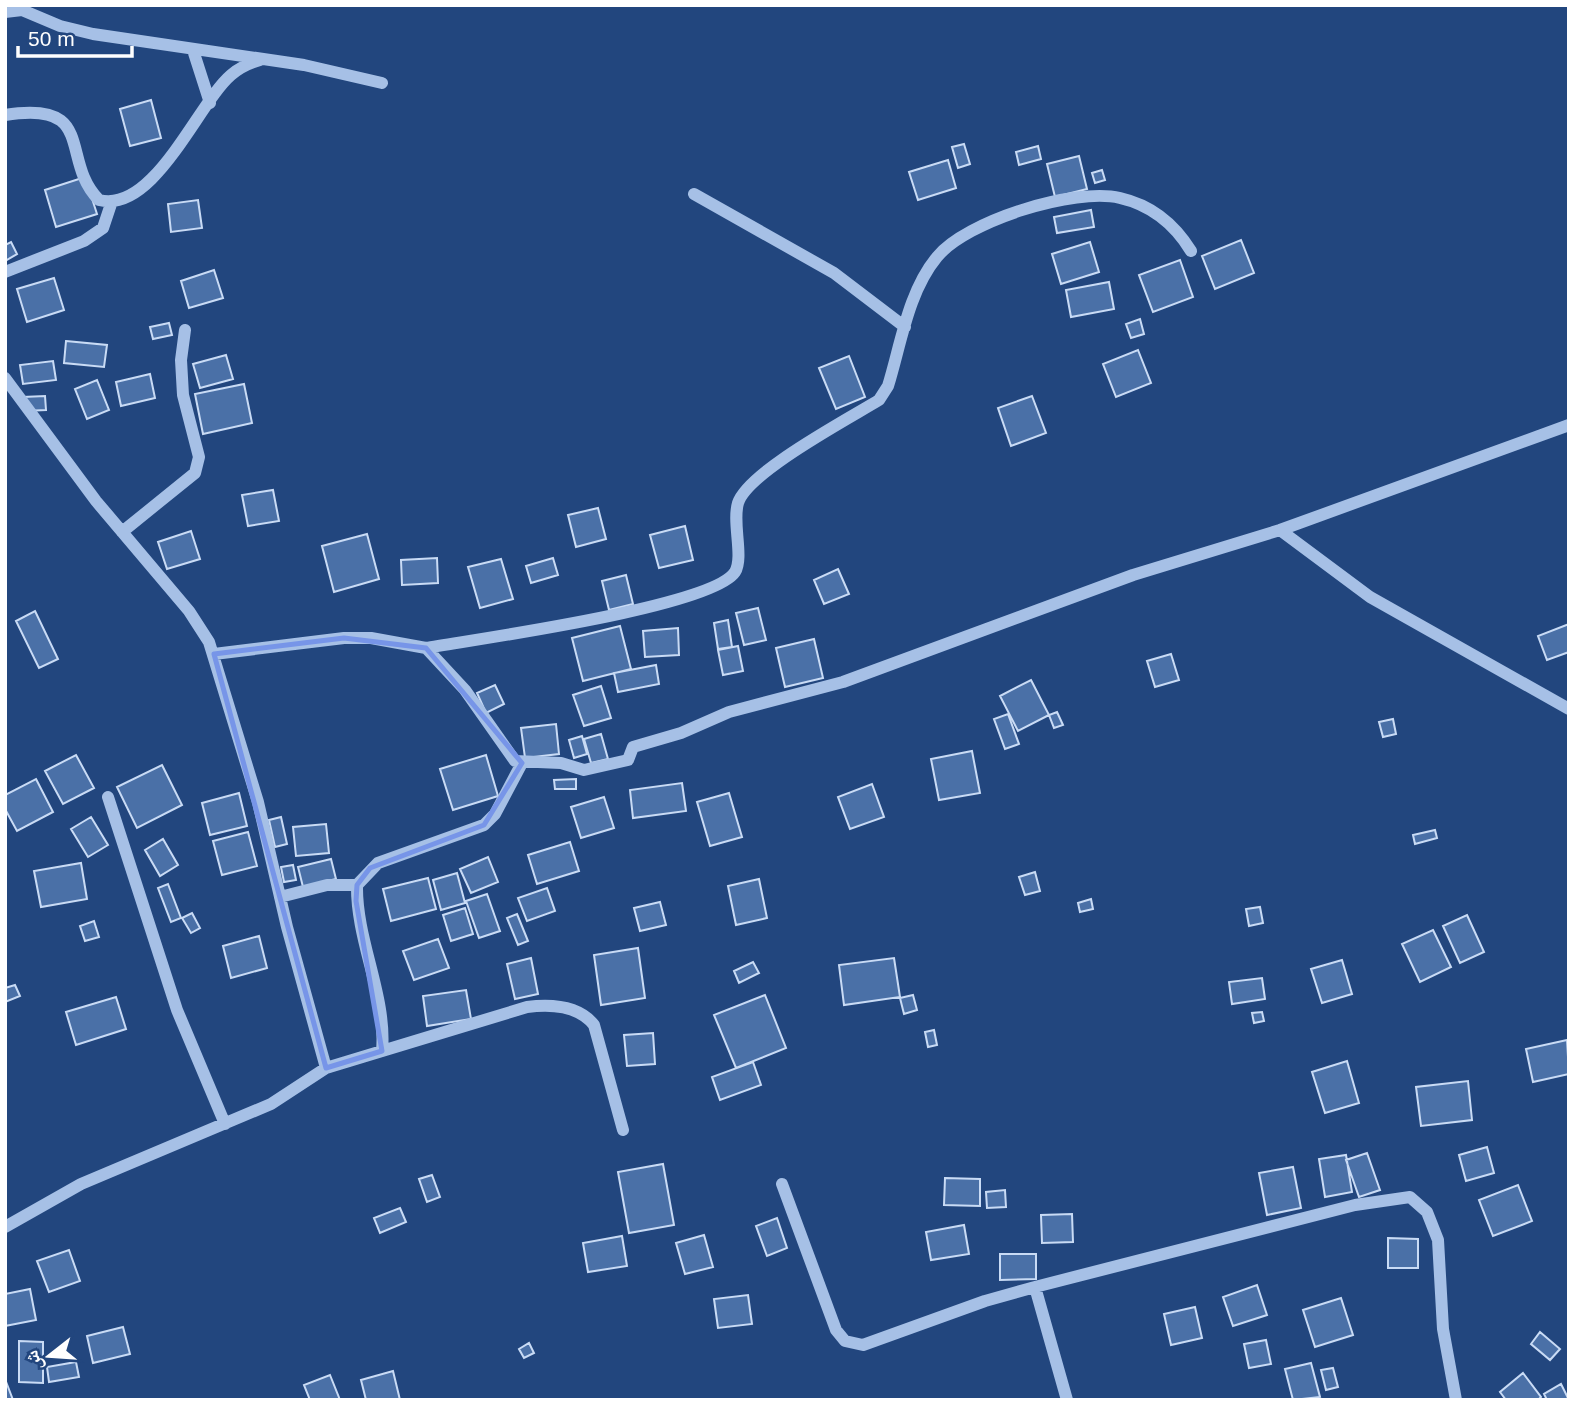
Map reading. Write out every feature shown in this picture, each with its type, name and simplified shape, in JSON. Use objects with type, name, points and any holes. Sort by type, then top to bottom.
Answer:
[{"type":"street","points":[[5,12],[22,10],[60,26],[193,50],[262,59],[382,83]]},
{"type":"street","points":[[193,50],[210,103]]},
{"type":"street","points":[[5,115],[37,112],[61,121],[74,138],[92,193],[99,200],[112,201],[129,194],[146,181],[188,137],[229,76],[262,59]]},
{"type":"street","points":[[694,194],[834,273],[905,327]]},
{"type":"street","points":[[214,654],[344,638],[371,638],[426,648],[612,617],[656,606],[726,580],[736,571],[738,556],[735,526],[738,502],[776,464],[878,400],[888,386],[920,284],[935,259],[951,241],[986,223],[1052,203],[1096,196],[1122,198],[1164,217],[1181,234],[1191,250]]},
{"type":"street","points":[[5,272],[84,241],[103,228],[112,201]]},
{"type":"street","points":[[122,532],[195,473],[198,457],[183,395],[181,360],[185,330]]},
{"type":"street","points":[[5,378],[122,532],[189,611],[214,654],[222,692],[258,802],[280,897],[326,1068]]},
{"type":"street","points":[[426,648],[466,690],[515,761],[561,763],[584,769],[628,760],[633,747],[681,733],[709,719],[843,682],[1133,575],[1280,530],[1569,425]]},
{"type":"street","points":[[1280,530],[1370,597],[1569,709]]},
{"type":"street","points":[[382,1051],[383,1034],[360,923],[357,886],[378,863],[484,825],[495,814],[522,763]]},
{"type":"street","points":[[108,797],[177,1010],[225,1124]]},
{"type":"street","points":[[280,897],[327,885],[357,886]]},
{"type":"street","points":[[5,1227],[81,1184],[280,1099],[326,1068],[527,1007],[557,1007],[577,1012],[594,1025],[623,1130]]},
{"type":"street","points":[[782,1184],[836,1330],[845,1341],[854,1345],[876,1341],[985,1301],[1035,1287],[1355,1205],[1410,1197],[1427,1212],[1438,1240],[1443,1329],[1456,1400]]},
{"type":"street","points":[[1035,1287],[1067,1400]]},
{"type":"highlighted area","points":[[344,638],[426,648],[522,763],[484,825],[370,868],[357,885],[356,901],[382,1051],[326,1068],[214,654]]},
{"type":"building","points":[[151,100],[161,138],[130,146],[120,109]]},
{"type":"building","points":[[964,144],[970,164],[958,168],[952,147]]},
{"type":"building","points":[[1038,146],[1041,159],[1019,165],[1016,152]]},
{"type":"building","points":[[1079,156],[1087,189],[1055,197],[1047,164]]},
{"type":"building","points":[[948,160],[956,188],[918,200],[909,172]]},
{"type":"building","points":[[1102,170],[1105,180],[1095,183],[1092,173]]},
{"type":"building","points":[[85,177],[97,214],[56,227],[45,190]]},
{"type":"building","points":[[198,200],[202,228],[171,232],[168,204]]},
{"type":"building","points":[[1091,210],[1094,227],[1057,233],[1054,217]]},
{"type":"building","points":[[1241,240],[1254,273],[1215,289],[1202,256]]},
{"type":"building","points":[[11,242],[17,254],[5,261],[5,245]]},
{"type":"building","points":[[1090,242],[1099,272],[1061,284],[1052,254]]},
{"type":"building","points":[[1180,260],[1193,297],[1153,312],[1139,275]]},
{"type":"building","points":[[214,270],[223,298],[189,308],[181,281]]},
{"type":"building","points":[[54,278],[64,310],[27,322],[17,289]]},
{"type":"building","points":[[1109,282],[1114,309],[1071,317],[1066,290]]},
{"type":"building","points":[[1140,319],[1144,334],[1131,338],[1126,324]]},
{"type":"building","points":[[169,323],[172,335],[153,339],[150,327]]},
{"type":"building","points":[[66,341],[107,345],[104,367],[64,363]]},
{"type":"building","points":[[1138,350],[1151,383],[1116,397],[1103,364]]},
{"type":"building","points":[[226,355],[233,379],[200,388],[193,364]]},
{"type":"building","points":[[849,356],[865,397],[836,409],[819,368]]},
{"type":"building","points":[[53,361],[56,380],[23,384],[20,365]]},
{"type":"building","points":[[150,374],[155,398],[121,406],[116,382]]},
{"type":"building","points":[[97,380],[109,410],[87,419],[75,389]]},
{"type":"building","points":[[244,384],[252,423],[203,434],[195,394]]},
{"type":"building","points":[[45,396],[46,410],[24,411],[23,397]]},
{"type":"building","points":[[1032,396],[1046,433],[1011,446],[998,408]]},
{"type":"building","points":[[273,490],[279,521],[248,526],[242,495]]},
{"type":"building","points":[[598,508],[606,539],[576,547],[568,515]]},
{"type":"building","points":[[685,526],[693,560],[659,568],[650,535]]},
{"type":"building","points":[[191,531],[200,559],[167,569],[158,542]]},
{"type":"building","points":[[367,534],[379,579],[334,592],[322,546]]},
{"type":"building","points":[[437,558],[438,583],[402,585],[401,560]]},
{"type":"building","points":[[553,558],[558,575],[531,583],[526,566]]},
{"type":"building","points":[[501,559],[513,599],[480,608],[468,567]]},
{"type":"building","points":[[838,569],[849,594],[824,604],[814,580]]},
{"type":"building","points":[[626,575],[633,604],[609,610],[602,581]]},
{"type":"building","points":[[758,608],[766,640],[744,645],[736,613]]},
{"type":"building","points":[[35,611],[58,659],[39,668],[16,621]]},
{"type":"building","points":[[728,620],[732,647],[718,649],[714,623]]},
{"type":"building","points":[[1569,624],[1569,652],[1547,660],[1538,636]]},
{"type":"building","points":[[620,626],[631,669],[583,681],[572,638]]},
{"type":"building","points":[[678,628],[679,655],[645,657],[643,631]]},
{"type":"building","points":[[814,639],[823,678],[785,687],[776,648]]},
{"type":"building","points":[[738,646],[743,671],[723,675],[718,650]]},
{"type":"building","points":[[1171,654],[1179,680],[1155,687],[1147,661]]},
{"type":"building","points":[[656,665],[659,684],[618,692],[614,673]]},
{"type":"building","points":[[1031,680],[1049,715],[1018,731],[1000,696]]},
{"type":"building","points":[[495,685],[504,704],[486,713],[477,693]]},
{"type":"building","points":[[601,686],[611,718],[584,726],[573,695]]},
{"type":"building","points":[[1057,712],[1063,725],[1054,728],[1049,715]]},
{"type":"building","points":[[1008,714],[1019,744],[1005,749],[994,719]]},
{"type":"building","points":[[1393,719],[1396,734],[1383,737],[1379,722]]},
{"type":"building","points":[[556,724],[559,754],[525,758],[521,728]]},
{"type":"building","points":[[601,734],[608,759],[591,763],[584,739]]},
{"type":"building","points":[[582,736],[587,754],[574,758],[569,740]]},
{"type":"building","points":[[972,751],[980,793],[939,800],[931,759]]},
{"type":"building","points":[[76,755],[94,788],[63,804],[45,771]]},
{"type":"building","points":[[486,755],[498,796],[453,810],[440,769]]},
{"type":"building","points":[[162,765],[182,805],[137,828],[117,787]]},
{"type":"building","points":[[36,779],[53,812],[17,831],[5,809],[5,795]]},
{"type":"building","points":[[576,779],[576,789],[555,789],[554,780]]},
{"type":"building","points":[[682,783],[686,811],[633,818],[630,790]]},
{"type":"building","points":[[872,784],[884,817],[850,829],[838,797]]},
{"type":"building","points":[[239,793],[247,826],[210,835],[202,803]]},
{"type":"building","points":[[729,793],[742,837],[710,846],[697,802]]},
{"type":"building","points":[[604,797],[614,828],[581,838],[571,807]]},
{"type":"building","points":[[91,817],[108,845],[88,857],[71,829]]},
{"type":"building","points":[[281,817],[287,844],[275,847],[269,820]]},
{"type":"building","points":[[326,824],[329,853],[296,856],[293,827]]},
{"type":"building","points":[[1435,830],[1437,838],[1415,844],[1413,835]]},
{"type":"building","points":[[248,832],[257,866],[222,875],[213,841]]},
{"type":"building","points":[[163,839],[178,865],[160,876],[145,850]]},
{"type":"building","points":[[570,842],[579,871],[537,884],[528,855]]},
{"type":"building","points":[[488,857],[498,882],[471,893],[460,869]]},
{"type":"building","points":[[331,859],[336,879],[303,887],[298,867]]},
{"type":"building","points":[[81,863],[87,899],[41,907],[34,871]]},
{"type":"building","points":[[293,865],[296,880],[284,882],[281,867]]},
{"type":"building","points":[[1035,872],[1040,891],[1025,895],[1019,877]]},
{"type":"building","points":[[457,873],[465,903],[441,910],[433,880]]},
{"type":"building","points":[[428,878],[436,909],[391,921],[383,889]]},
{"type":"building","points":[[759,879],[767,918],[736,925],[728,886]]},
{"type":"building","points":[[168,884],[181,918],[171,922],[158,888]]},
{"type":"building","points":[[547,888],[555,911],[527,921],[518,898]]},
{"type":"building","points":[[487,894],[500,931],[479,938],[466,901]]},
{"type":"building","points":[[1091,899],[1093,909],[1080,912],[1078,903]]},
{"type":"building","points":[[660,902],[666,925],[640,931],[634,908]]},
{"type":"building","points":[[1260,907],[1263,923],[1249,926],[1246,909]]},
{"type":"building","points":[[465,908],[473,934],[451,941],[443,915]]},
{"type":"building","points":[[192,913],[200,928],[191,933],[182,918]]},
{"type":"building","points":[[517,914],[528,941],[518,945],[507,918]]},
{"type":"building","points":[[1467,915],[1484,952],[1460,963],[1443,926]]},
{"type":"building","points":[[94,921],[99,937],[85,941],[80,926]]},
{"type":"building","points":[[1433,930],[1451,967],[1420,982],[1402,944]]},
{"type":"building","points":[[259,936],[267,968],[231,978],[223,946]]},
{"type":"building","points":[[438,939],[449,968],[414,980],[403,951]]},
{"type":"building","points":[[638,948],[645,998],[601,1005],[594,955]]},
{"type":"building","points":[[531,958],[538,994],[515,999],[507,964]]},
{"type":"building","points":[[894,958],[900,997],[844,1005],[839,965]]},
{"type":"building","points":[[1342,960],[1352,994],[1322,1003],[1311,969]]},
{"type":"building","points":[[753,962],[759,973],[739,983],[734,971]]},
{"type":"building","points":[[1262,978],[1265,999],[1232,1004],[1229,982]]},
{"type":"building","points":[[15,985],[20,996],[5,1002],[5,988]]},
{"type":"building","points":[[466,990],[471,1019],[427,1026],[423,996]]},
{"type":"building","points":[[765,995],[786,1048],[736,1068],[714,1015]]},
{"type":"building","points":[[913,995],[917,1010],[904,1014],[900,998]]},
{"type":"building","points":[[116,997],[126,1029],[76,1045],[66,1012]]},
{"type":"building","points":[[1262,1012],[1264,1021],[1254,1023],[1252,1013]]},
{"type":"building","points":[[934,1030],[937,1045],[928,1047],[925,1032]]},
{"type":"building","points":[[653,1033],[655,1064],[627,1066],[624,1035]]},
{"type":"building","points":[[1567,1040],[1569,1074],[1533,1082],[1526,1049]]},
{"type":"building","points":[[1347,1061],[1359,1103],[1325,1113],[1312,1072]]},
{"type":"building","points":[[753,1062],[761,1085],[720,1100],[712,1077]]},
{"type":"building","points":[[1468,1081],[1472,1120],[1421,1126],[1416,1087]]},
{"type":"building","points":[[1487,1147],[1494,1173],[1466,1181],[1459,1155]]},
{"type":"building","points":[[1367,1153],[1380,1190],[1359,1197],[1346,1160]]},
{"type":"building","points":[[1346,1155],[1352,1192],[1325,1197],[1319,1159]]},
{"type":"building","points":[[663,1164],[674,1225],[629,1233],[618,1172]]},
{"type":"building","points":[[1293,1167],[1301,1208],[1267,1215],[1259,1173]]},
{"type":"building","points":[[432,1175],[440,1197],[427,1202],[419,1179]]},
{"type":"building","points":[[945,1178],[980,1179],[980,1206],[944,1205]]},
{"type":"building","points":[[1518,1185],[1532,1221],[1493,1236],[1479,1200]]},
{"type":"building","points":[[1005,1190],[1006,1207],[987,1208],[986,1192]]},
{"type":"building","points":[[400,1208],[406,1222],[380,1233],[374,1218]]},
{"type":"building","points":[[1072,1214],[1073,1242],[1042,1243],[1041,1215]]},
{"type":"building","points":[[777,1218],[787,1248],[767,1256],[756,1226]]},
{"type":"building","points":[[964,1225],[969,1254],[931,1260],[926,1232]]},
{"type":"building","points":[[704,1235],[713,1267],[685,1274],[676,1243]]},
{"type":"building","points":[[622,1236],[627,1266],[588,1272],[583,1243]]},
{"type":"building","points":[[1388,1238],[1418,1239],[1418,1268],[1388,1268]]},
{"type":"building","points":[[69,1250],[80,1281],[49,1292],[37,1261]]},
{"type":"building","points":[[1000,1254],[1036,1254],[1036,1279],[1000,1280]]},
{"type":"building","points":[[1257,1285],[1267,1315],[1233,1326],[1223,1297]]},
{"type":"building","points":[[30,1289],[36,1320],[5,1326],[5,1294]]},
{"type":"building","points":[[748,1295],[752,1324],[718,1328],[714,1299]]},
{"type":"building","points":[[1341,1298],[1353,1335],[1315,1347],[1303,1310]]},
{"type":"building","points":[[1195,1307],[1202,1338],[1171,1345],[1164,1314]]},
{"type":"building","points":[[123,1327],[130,1354],[93,1363],[87,1336]]},
{"type":"building","points":[[1540,1332],[1560,1349],[1550,1360],[1531,1344]]},
{"type":"building","points":[[1266,1340],[1271,1364],[1249,1368],[1244,1344]]},
{"type":"building","points":[[19,1341],[43,1342],[43,1383],[19,1382]]},
{"type":"building","points":[[529,1343],[534,1353],[524,1358],[519,1349]]},
{"type":"building","points":[[76,1362],[79,1377],[49,1382],[47,1367]]},
{"type":"building","points":[[1311,1363],[1320,1397],[1293,1400],[1285,1369]]},
{"type":"building","points":[[1333,1368],[1338,1387],[1326,1390],[1321,1370]]},
{"type":"building","points":[[393,1371],[400,1400],[366,1400],[361,1380]]},
{"type":"building","points":[[1523,1373],[1541,1397],[1538,1400],[1506,1400],[1500,1392]]},
{"type":"building","points":[[330,1375],[340,1400],[310,1400],[304,1385]]},
{"type":"building","points":[[5,1379],[13,1400],[5,1400]]},
{"type":"building","points":[[1561,1384],[1569,1400],[1547,1400],[1544,1394]]}]
